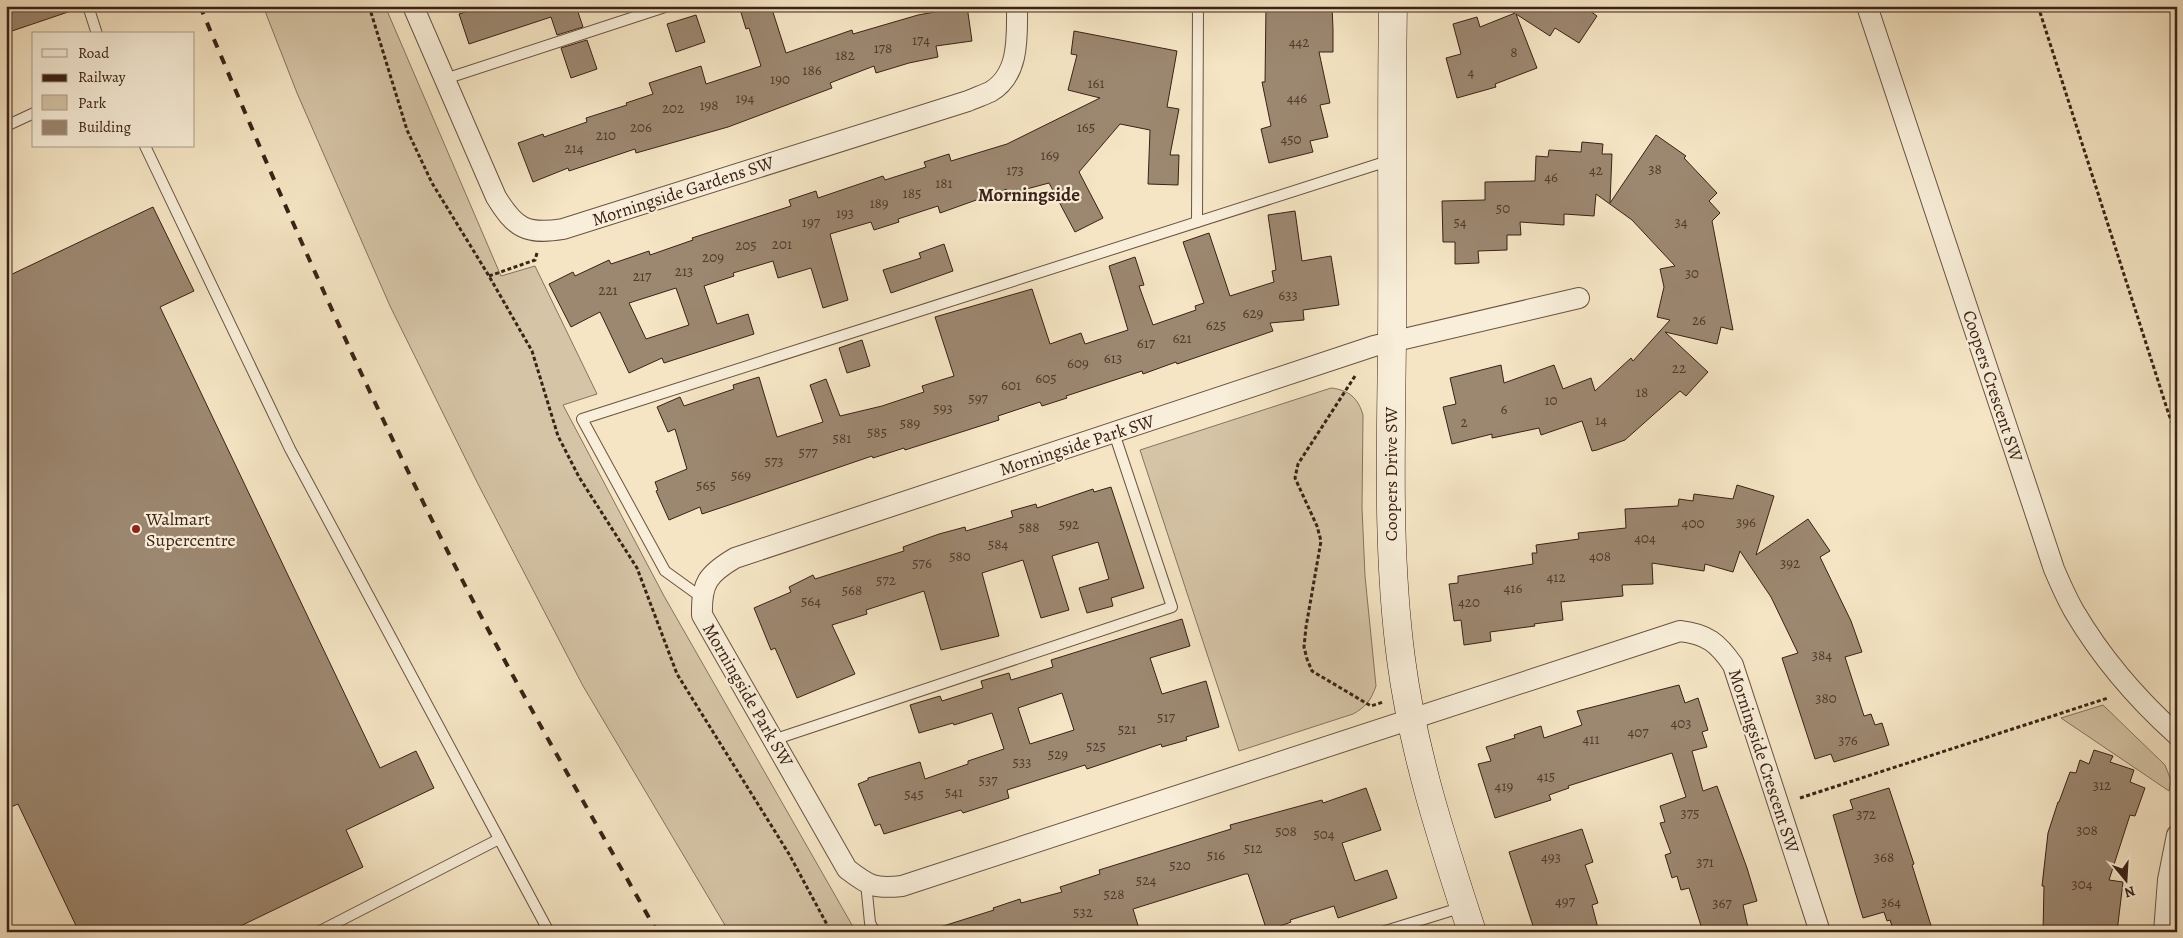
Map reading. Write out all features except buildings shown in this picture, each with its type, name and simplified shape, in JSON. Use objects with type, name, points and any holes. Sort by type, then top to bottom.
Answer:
[{"type":"street","name":"Morningside Gardens SW","points":[[413,6],[496,197],[507,216],[521,228],[542,232],[562,229],[968,101],[991,91],[1009,74],[1015,52],[1017,6]]},
{"type":"street","name":"Coopers Drive SW","points":[[1393,6],[1392,159],[1383,344],[1390,430],[1391,542],[1394,590],[1409,707],[1434,811],[1472,932]]},
{"type":"street","name":"Coopers Crescent SW","points":[[1867,6],[2054,569],[2073,610],[2100,651],[2132,690],[2177,735]]},
{"type":"street","name":"Morningside Park SW","points":[[1409,707],[902,886],[882,888],[866,883],[847,869],[702,615],[702,597],[705,582],[718,568],[735,558],[1383,344],[1579,298]]},
{"type":"street","name":"Morningside Crescent SW","points":[[1409,707],[1680,631],[1694,632],[1708,638],[1721,647],[1733,665],[1820,932]]},
{"type":"street","points":[[2164,932],[2168,880],[2177,835]]},
{"type":"lane","points":[[88,6],[96,32]]},
{"type":"lane","points":[[445,79],[668,6]]},
{"type":"lane","points":[[1198,6],[1198,222]]},
{"type":"lane","points":[[6,126],[32,114]]},
{"type":"lane","points":[[146,148],[290,449],[549,932]]},
{"type":"lane","points":[[702,597],[665,571],[582,419],[1392,159]]},
{"type":"lane","points":[[773,740],[1172,607],[1114,433]]},
{"type":"lane","points":[[318,932],[499,839]]},
{"type":"lane","points":[[866,883],[870,923],[875,932]]},
{"type":"lane","points":[[1382,932],[1464,906]]},
{"type":"path","points":[[369,6],[407,130],[432,183],[532,351],[558,436],[579,477],[637,568],[677,674],[788,854],[831,932]]},
{"type":"path","points":[[2038,6],[2169,415],[2177,434]]},
{"type":"path","points":[[489,276],[536,260],[542,232]]},
{"type":"path","points":[[1383,344],[1298,464],[1295,478],[1317,526],[1321,541],[1304,647],[1312,671],[1371,706],[1409,707]]},
{"type":"path","points":[[1779,805],[2132,690]]},
{"type":"green space","points":[[263,6],[385,6],[501,276],[535,266],[597,394],[563,405],[664,596],[856,932],[729,932],[583,686],[478,484],[390,306],[297,93]]},
{"type":"green space","points":[[1331,388],[1352,396],[1363,415],[1362,508],[1365,576],[1376,686],[1368,703],[1353,714],[1239,751],[1140,450]]},
{"type":"green space","points":[[2103,705],[2165,765],[2171,780],[2169,791],[2061,718]]},
{"type":"railway","points":[[200,6],[258,144],[319,280],[414,483],[497,647],[657,932]]},
{"type":"place","name":"Walmart Supercentre","points":[[136,529]]},
{"type":"district","name":"Morningside","points":[[1029,194]]}]
